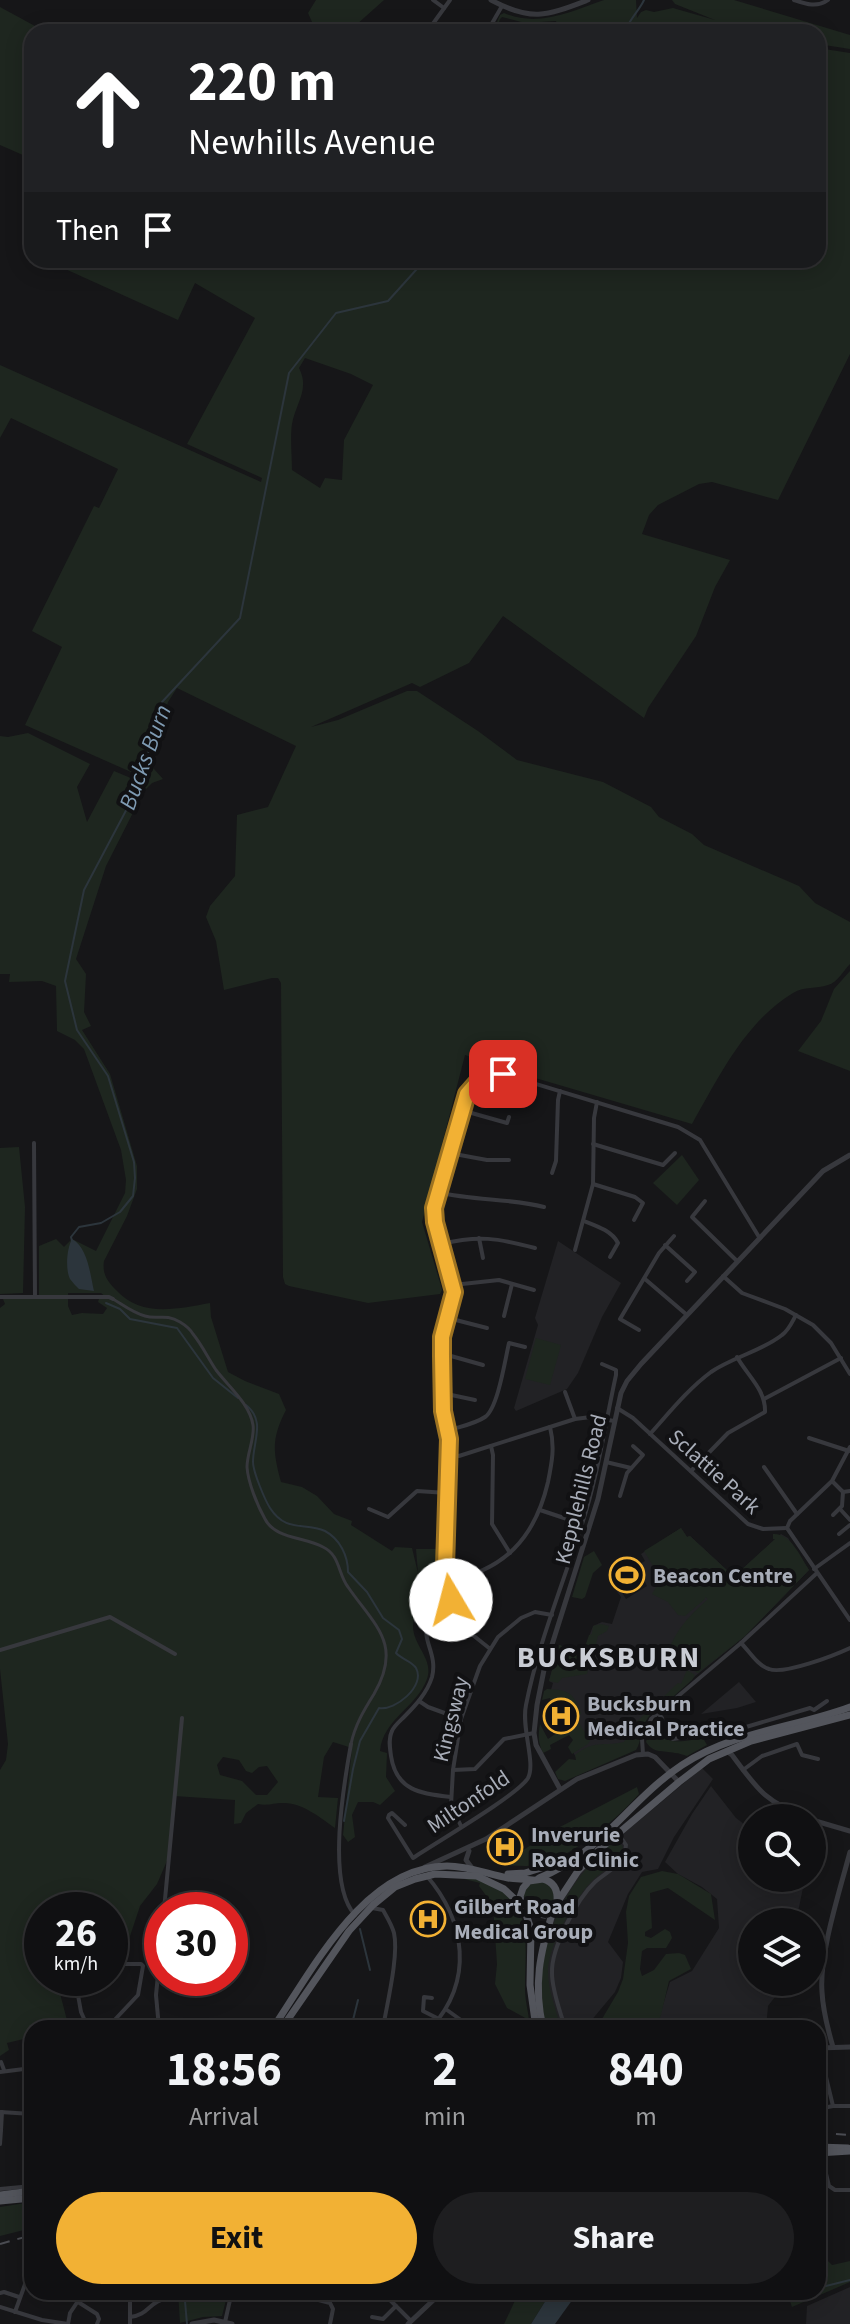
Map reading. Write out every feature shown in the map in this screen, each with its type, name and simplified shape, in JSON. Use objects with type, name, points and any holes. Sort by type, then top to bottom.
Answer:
[{"type":"main road","points":[[535,2020],[530,1985],[531,1933],[521,1900],[521,1891],[527,1883],[569,1864],[670,1773],[698,1755],[728,1741],[815,1714],[850,1707]]},
{"type":"main road","points":[[287,2020],[357,1916],[395,1887],[423,1872],[482,1877],[504,1889],[535,1915],[545,1915],[555,1906],[585,1863],[696,1768],[725,1750],[742,1744],[850,1715]]},
{"type":"main road","points":[[482,1871],[525,1873],[559,1864],[590,1848]]},
{"type":"main road","points":[[279,2020],[357,1916],[388,1884],[442,1866],[472,1868],[508,1878],[547,1880],[554,1886],[558,1894],[542,1945],[538,1970],[541,2020]]},
{"type":"main road","points":[[826,2150],[850,2149]]},
{"type":"main road","points":[[0,2192],[24,2190]]},
{"type":"main road","points":[[0,2201],[24,2199]]},
{"type":"street","points":[[433,0],[444,8]]},
{"type":"street","points":[[433,24],[450,0]]},
{"type":"street","points":[[491,0],[521,14],[539,15],[588,0]]},
{"type":"street","points":[[794,0],[814,5],[828,0]]},
{"type":"street","points":[[493,24],[502,6]]},
{"type":"street","points":[[489,1648],[466,1629],[454,1608],[447,1581],[445,1552],[449,1454],[442,1393],[442,1337],[454,1297],[435,1214],[438,1192],[461,1110],[471,1088],[481,1078],[503,1074],[678,1127],[700,1140],[759,1237]]},
{"type":"street","points":[[552,1173],[556,1161],[560,1091]]},
{"type":"street","points":[[575,1250],[593,1184],[597,1102]]},
{"type":"street","points":[[461,1110],[507,1123],[509,1117]]},
{"type":"street","points":[[34,1143],[35,1297]]},
{"type":"street","points":[[593,1144],[663,1165],[675,1153]]},
{"type":"street","points":[[449,1153],[487,1160],[509,1160]]},
{"type":"street","name":"Kepplehills Road","points":[[531,1764],[525,1733],[526,1705],[611,1420],[627,1381],[823,1171],[850,1155]]},
{"type":"street","points":[[593,1184],[635,1197],[643,1203],[634,1220]]},
{"type":"street","points":[[438,1192],[544,1207]]},
{"type":"street","points":[[705,1201],[692,1215],[693,1219],[737,1261]]},
{"type":"street","points":[[584,1221],[617,1239],[610,1257]]},
{"type":"street","points":[[639,1330],[620,1319],[659,1253],[674,1236]]},
{"type":"street","points":[[441,1244],[469,1237],[499,1239],[535,1248]]},
{"type":"street","points":[[479,1238],[483,1258]]},
{"type":"street","points":[[665,1245],[695,1272],[687,1281]]},
{"type":"street","points":[[722,1276],[742,1293],[796,1315],[826,1337],[850,1374]]},
{"type":"street","points":[[645,1279],[687,1315]]},
{"type":"street","points":[[453,1285],[495,1280],[534,1290]]},
{"type":"street","points":[[504,1316],[512,1284]]},
{"type":"street","points":[[0,1297],[109,1297],[135,1313],[149,1317],[162,1315],[182,1323],[244,1406],[254,1426],[247,1466],[266,1521],[276,1531],[332,1553],[345,1585],[365,1607],[385,1644],[387,1663],[382,1680],[357,1723],[339,1808],[344,1892],[346,1904],[357,1916]]},
{"type":"street","points":[[650,1434],[694,1386],[720,1366],[784,1333],[796,1315]]},
{"type":"street","points":[[448,1318],[487,1328]]},
{"type":"street","points":[[447,1431],[486,1416],[493,1404],[509,1343],[525,1347]]},
{"type":"street","points":[[442,1356],[483,1365]]},
{"type":"street","points":[[691,1471],[728,1433],[763,1414],[766,1409],[764,1399],[737,1357]]},
{"type":"street","points":[[764,1399],[841,1358]]},
{"type":"street","name":"Kepplehills Road","points":[[534,1733],[544,1670],[586,1539],[606,1462],[616,1372],[602,1364]]},
{"type":"street","points":[[565,1392],[575,1419]]},
{"type":"street","points":[[442,1393],[475,1400]]},
{"type":"street","name":"Sclattie Park","points":[[617,1408],[629,1414],[751,1526],[787,1528]]},
{"type":"street","points":[[449,1454],[459,1456],[575,1419],[591,1417],[611,1420]]},
{"type":"street","points":[[447,1581],[475,1573],[510,1553],[527,1534],[540,1510],[554,1449],[550,1427]]},
{"type":"street","points":[[809,1438],[849,1449],[832,1481],[789,1522],[787,1528],[850,1620]]},
{"type":"street","points":[[491,1446],[492,1524],[510,1553]]},
{"type":"street","points":[[620,1496],[627,1473],[643,1455],[633,1446]]},
{"type":"street","points":[[606,1462],[632,1468]]},
{"type":"street","points":[[764,1467],[797,1514]]},
{"type":"street","points":[[832,1481],[843,1492],[844,1502],[833,1515]]},
{"type":"street","points":[[369,1509],[388,1517],[417,1491],[447,1493]]},
{"type":"street","points":[[843,1492],[850,1491]]},
{"type":"street","points":[[839,1534],[850,1523],[840,1509]]},
{"type":"street","points":[[540,1510],[582,1524]]},
{"type":"street","points":[[643,1754],[645,1730],[658,1713],[741,1643],[850,1543]]},
{"type":"street","points":[[451,1797],[416,1790],[401,1780],[393,1770],[389,1744],[395,1727],[419,1701],[431,1680],[432,1650],[426,1627],[432,1618],[454,1608]]},
{"type":"street","name":"Kingsway","points":[[461,1826],[453,1812],[453,1770],[461,1719],[475,1677],[489,1648],[505,1631],[528,1614],[552,1615]]},
{"type":"street","points":[[0,1650],[110,1617],[175,1654]]},
{"type":"street","points":[[741,1643],[760,1664],[777,1671],[850,1648]]},
{"type":"street","points":[[419,1701],[461,1719]]},
{"type":"street","points":[[658,1713],[665,1735],[673,1739],[725,1732],[810,1708],[815,1714],[827,1701]]},
{"type":"street","points":[[166,1892],[182,1718]]},
{"type":"street","points":[[453,1770],[475,1769],[502,1740],[534,1733],[540,1756],[560,1789]]},
{"type":"street","points":[[737,1762],[742,1744]]},
{"type":"street","points":[[743,1770],[762,1756],[797,1744],[802,1755],[818,1759]]},
{"type":"street","points":[[725,1750],[759,1791],[775,1804]]},
{"type":"street","points":[[432,1998],[424,1997],[423,2011],[439,2019],[447,2010],[456,1988],[458,1935],[450,1908],[423,1872],[472,1847],[583,1776],[643,1754],[655,1757],[679,1782]]},
{"type":"street","name":"Miltonfold","points":[[405,1825],[392,1813],[389,1815],[413,1858],[522,1785],[530,1774],[531,1764]]},
{"type":"street","points":[[826,1824],[850,1831]]},
{"type":"street","points":[[563,2020],[552,1976],[553,1964],[571,1915],[593,1883],[624,1858],[626,1845],[618,1833]]},
{"type":"street","points":[[472,1847],[466,1857],[472,1868]]},
{"type":"street","points":[[833,2047],[822,1992],[822,1975],[834,1911],[850,1852]]},
{"type":"street","points":[[371,1908],[381,1908],[394,1930],[384,2020]]},
{"type":"street","points":[[115,2020],[138,1995],[143,1966],[128,1964]]},
{"type":"street","points":[[78,1996],[85,2020]]},
{"type":"street","points":[[156,1996],[158,2020]]},
{"type":"street","points":[[447,2010],[461,2020]]},
{"type":"street","points":[[826,2048],[849,2045]]},
{"type":"street","points":[[1,2062],[2,2071],[24,2069]]},
{"type":"street","points":[[826,2077],[833,2106]]},
{"type":"street","points":[[826,2107],[850,2106]]},
{"type":"street","points":[[0,2144],[1,2112],[24,2113]]},
{"type":"street","points":[[826,2174],[829,2186],[835,2190],[850,2190]]},
{"type":"street","points":[[15,2312],[24,2284]]},
{"type":"street","points":[[0,2293],[19,2297]]},
{"type":"street","points":[[0,2307],[54,2323],[68,2324],[70,2313],[79,2300],[97,2314],[97,2324]]},
{"type":"street","points":[[130,2300],[130,2324]]},
{"type":"street","points":[[130,2317],[143,2314],[158,2300]]},
{"type":"street","points":[[192,2324],[214,2320],[229,2323],[231,2300]]},
{"type":"street","points":[[319,2300],[330,2303],[333,2309],[330,2324]]},
{"type":"street","points":[[390,2300],[409,2322],[433,2300]]},
{"type":"street","points":[[372,2317],[383,2319],[396,2306]]},
{"type":"shaded area","points":[[316,0],[384,0],[357,24],[311,24],[308,13]]},
{"type":"shaded area","points":[[604,0],[636,0],[637,18],[646,10],[654,12],[673,8],[715,20],[672,0],[734,0],[814,24],[557,24],[556,21],[526,24],[502,17],[496,24],[504,13],[529,19],[567,13]]},
{"type":"shaded area","points":[[0,7],[31,24],[24,24],[24,156],[0,145]]},
{"type":"shaded area","points":[[826,28],[850,35],[850,49],[826,45]]},
{"type":"shaded area","points":[[826,49],[850,53],[850,354],[778,500],[712,482],[699,484],[658,505],[649,515],[642,534],[730,560],[715,587],[696,636],[644,718],[503,616],[469,663],[420,687],[412,683],[311,727],[338,720],[407,691],[417,691],[517,760],[603,782],[651,807],[659,817],[692,834],[704,845],[799,886],[815,903],[850,922],[850,964],[831,984],[793,993],[760,1020],[734,1052],[692,1124],[465,1055],[422,1222],[442,1290],[440,1294],[368,1303],[289,1286],[283,1277],[281,983],[278,978],[272,978],[224,990],[216,941],[206,917],[210,906],[235,876],[237,815],[268,807],[296,746],[177,688],[168,702],[153,760],[154,769],[163,779],[152,783],[144,791],[106,866],[76,959],[86,974],[84,1012],[91,1026],[82,1030],[110,1074],[137,1166],[137,1189],[104,1261],[104,1273],[125,1298],[148,1308],[172,1309],[210,1303],[211,1317],[228,1372],[279,1394],[286,1410],[275,1446],[281,1482],[302,1487],[317,1496],[334,1514],[352,1521],[351,1525],[392,1551],[395,1547],[412,1548],[418,1573],[416,1549],[441,1549],[444,1586],[423,1591],[413,1622],[416,1640],[428,1665],[427,1679],[416,1698],[387,1730],[382,1740],[380,1751],[387,1753],[386,1777],[395,1791],[380,1805],[358,1802],[352,1815],[355,1837],[348,1842],[343,1835],[352,1748],[333,1742],[324,1757],[318,1797],[338,1798],[335,1828],[317,1815],[290,1803],[258,1804],[246,1813],[241,1823],[234,1824],[235,1800],[174,1796],[169,1856],[157,1884],[151,1892],[144,1892],[144,1901],[128,1942],[128,1892],[24,1892],[24,1996],[61,1996],[67,2020],[24,2020],[24,2039],[7,2043],[9,2050],[0,2056],[0,1770],[6,1760],[8,1744],[0,1669],[0,1308],[5,1304],[3,1299],[39,1298],[39,1246],[56,1239],[64,1247],[72,1239],[96,1251],[125,1193],[126,1180],[121,1150],[84,1049],[75,1040],[57,1031],[56,986],[42,981],[9,982],[10,974],[0,974],[0,736],[28,733],[90,764],[77,787],[87,822],[114,771],[138,781],[140,776],[25,725],[62,647],[32,631],[94,506],[99,508],[118,469],[11,418],[0,438],[0,365],[261,482],[262,478],[187,444],[255,318],[195,283],[178,320],[63,268],[826,268]],"holes":[[[305,358],[373,385],[344,440],[342,480],[325,478],[320,488],[292,470],[291,429],[303,389],[299,368]],[[68,1293],[101,1293],[106,1297],[98,1302],[107,1308],[103,1314],[72,1315]],[[223,1757],[239,1760],[246,1771],[252,1773],[259,1767],[267,1766],[278,1782],[267,1795],[256,1795],[242,1781],[220,1775],[217,1765]]]},
{"type":"shaded area","points":[[850,971],[850,1071],[798,1051],[821,1021],[834,989]]},
{"type":"shaded area","points":[[19,1147],[25,1207],[23,1293],[0,1294],[0,1148]]},
{"type":"shaded area","points":[[682,1155],[699,1180],[677,1205],[653,1183]]},
{"type":"shaded area","points":[[72,1239],[85,1255],[94,1291],[79,1289],[70,1279],[67,1259]]},
{"type":"shaded area","points":[[558,1241],[621,1283],[602,1317],[578,1373],[567,1389],[516,1411],[514,1408],[538,1325],[535,1318]]},
{"type":"shaded area","points":[[536,1338],[561,1345],[550,1385],[525,1379]]},
{"type":"shaded area","points":[[681,1528],[687,1537],[690,1536],[729,1572],[735,1569],[739,1572],[781,1534],[788,1538],[809,1570],[745,1636],[643,1718],[633,1744],[577,1759],[570,1747],[574,1740],[573,1715],[564,1699],[550,1693],[553,1683],[549,1681],[559,1645],[583,1653],[593,1626],[602,1622],[612,1624],[621,1597],[616,1590],[619,1588],[626,1599],[647,1586],[638,1565],[645,1561],[641,1554]]},
{"type":"shaded area","points":[[681,1528],[687,1537],[690,1536],[729,1572],[735,1569],[739,1572],[775,1539],[773,1534],[790,1541],[809,1570],[745,1636],[698,1673],[667,1655],[684,1624],[708,1599],[705,1597],[685,1616],[678,1615],[668,1602],[652,1594],[661,1579],[644,1551]]},
{"type":"shaded area","points":[[594,1551],[602,1565],[593,1573],[585,1597],[572,1597],[584,1557]]},
{"type":"shaded area","points":[[593,1626],[609,1626],[598,1636],[595,1647],[598,1648],[596,1653],[592,1653],[587,1674],[562,1678],[558,1683],[549,1681],[559,1645],[583,1653]]},
{"type":"shaded area","points":[[687,1670],[695,1675],[692,1680],[666,1703],[649,1713],[636,1750],[565,1781],[558,1779],[555,1772],[569,1759],[576,1760],[575,1755],[582,1750],[593,1745],[624,1742],[631,1727],[678,1683],[681,1684]]},
{"type":"shaded area","points":[[739,1682],[756,1702],[701,1714]]},
{"type":"shaded area","points":[[547,1689],[565,1691],[573,1696],[581,1713],[580,1724],[591,1739],[572,1754],[568,1747],[573,1740],[569,1735],[550,1745],[551,1749],[543,1753],[541,1749],[540,1724],[548,1739],[564,1728],[561,1722],[569,1717],[562,1704],[553,1708],[550,1698],[542,1700]]},
{"type":"shaded area","points":[[657,1719],[665,1738],[681,1741],[703,1738],[707,1745],[687,1756],[652,1748],[646,1742]]},
{"type":"shaded area","points":[[702,1768],[713,1779],[674,1837],[658,1869],[642,1872],[628,1894],[608,1942],[623,1962],[615,1992],[592,2020],[544,2020],[539,1988],[553,1919],[586,1865]]},
{"type":"shaded area","points":[[711,1786],[738,1820],[738,1892],[802,1892],[799,1908],[738,1908],[738,1996],[776,1996],[768,2006],[767,2020],[658,2020],[670,1982],[692,1971],[719,1928],[717,1899],[665,1862]]},
{"type":"shaded area","points":[[637,1787],[639,1794],[619,1815],[565,1854],[538,1865],[500,1865],[556,1829]]},
{"type":"shaded area","points":[[613,1842],[619,1842],[623,1847],[613,1863],[583,1891],[562,1926],[552,1951],[548,1980],[558,2020],[545,2020],[542,1976],[545,1950],[564,1902],[594,1860]]},
{"type":"shaded area","points":[[662,1871],[678,1874],[711,1894],[715,1920],[668,1888],[650,1893],[652,1928],[645,1932],[645,1936],[651,1938],[665,1929],[672,1938],[666,1948],[642,1951],[642,1976],[654,1970],[666,1954],[685,1955],[691,1969],[669,1981],[659,2020],[601,2020],[623,1979],[628,1943],[626,1912],[629,1896],[641,1877]]},
{"type":"shaded area","points":[[467,1876],[489,1883],[516,1904],[525,1933],[525,1993],[529,2020],[507,2008],[495,1984],[497,1964],[493,1905],[480,1883],[464,1879]]},
{"type":"shaded area","points":[[539,1882],[550,1886],[554,1897],[550,1908],[539,1912],[528,1908],[524,1897],[528,1886]]},
{"type":"shaded area","points":[[24,2203],[24,2230],[0,2236],[0,2207]]},
{"type":"shaded area","points":[[826,2259],[832,2265],[850,2261],[850,2282],[826,2292]]},
{"type":"shaded area","points":[[850,2287],[850,2324],[806,2324],[807,2306]]},
{"type":"shaded area","points":[[179,2300],[226,2300],[222,2316],[180,2323]]},
{"type":"shaded area","points":[[515,2300],[546,2300],[531,2324],[504,2324]]},
{"type":"shaded area","points":[[546,2300],[572,2300],[555,2324],[531,2324]]},
{"type":"shaded area","points":[[790,2300],[808,2300],[792,2307]]},
{"type":"waterway","name":"Bucks Burn","points":[[629,24],[644,0]]},
{"type":"waterway","name":"Bucks Burn","points":[[72,1241],[71,1237],[79,1227],[101,1223],[120,1212],[133,1196],[135,1178],[134,1162],[108,1076],[77,1030],[65,981],[84,890],[140,784],[162,702],[240,618],[289,373],[336,313],[388,301],[418,268]]},
{"type":"waterway","name":"Bucks Burn","points":[[106,1303],[120,1309],[130,1319],[177,1328],[213,1378],[238,1398]]},
{"type":"waterway","name":"Bucks Burn","points":[[246,1405],[256,1418],[254,1467],[270,1508],[283,1521],[318,1528],[339,1543],[347,1560],[348,1572],[367,1592],[383,1618],[399,1630],[402,1639],[396,1653],[414,1666],[418,1675],[407,1696],[393,1706],[379,1708],[360,1741],[344,1821]]},
{"type":"waterway","name":"Bucks Burn","points":[[360,1929],[370,1970]]},
{"type":"waterway","name":"Bucks Burn","points":[[353,2020],[358,2000]]},
{"type":"waterway","points":[[826,2286],[850,2280]]},
{"type":"waterway","name":"Bucks Burn","points":[[185,2300],[187,2324]]},
{"type":"railway","points":[[826,2134],[850,2135]]},
{"type":"railway","points":[[0,2244],[24,2237]]},
{"type":"place","name":"Beacon Centre","points":[[627,1575]]},
{"type":"place","name":"Bucksburn Medical Practice","points":[[561,1716]]},
{"type":"place","name":"Inverurie Road Clinic","points":[[505,1847]]},
{"type":"place","name":"Gilbert Road Medical Group","points":[[428,1919]]},
{"type":"district","name":"BUCKSBURN","points":[[609,1657]]},
{"type":"route","points":[[451,1600],[445,1567],[449,1439],[443,1411],[442,1337],[454,1292],[434,1208],[467,1094],[481,1078],[503,1074]]}]
